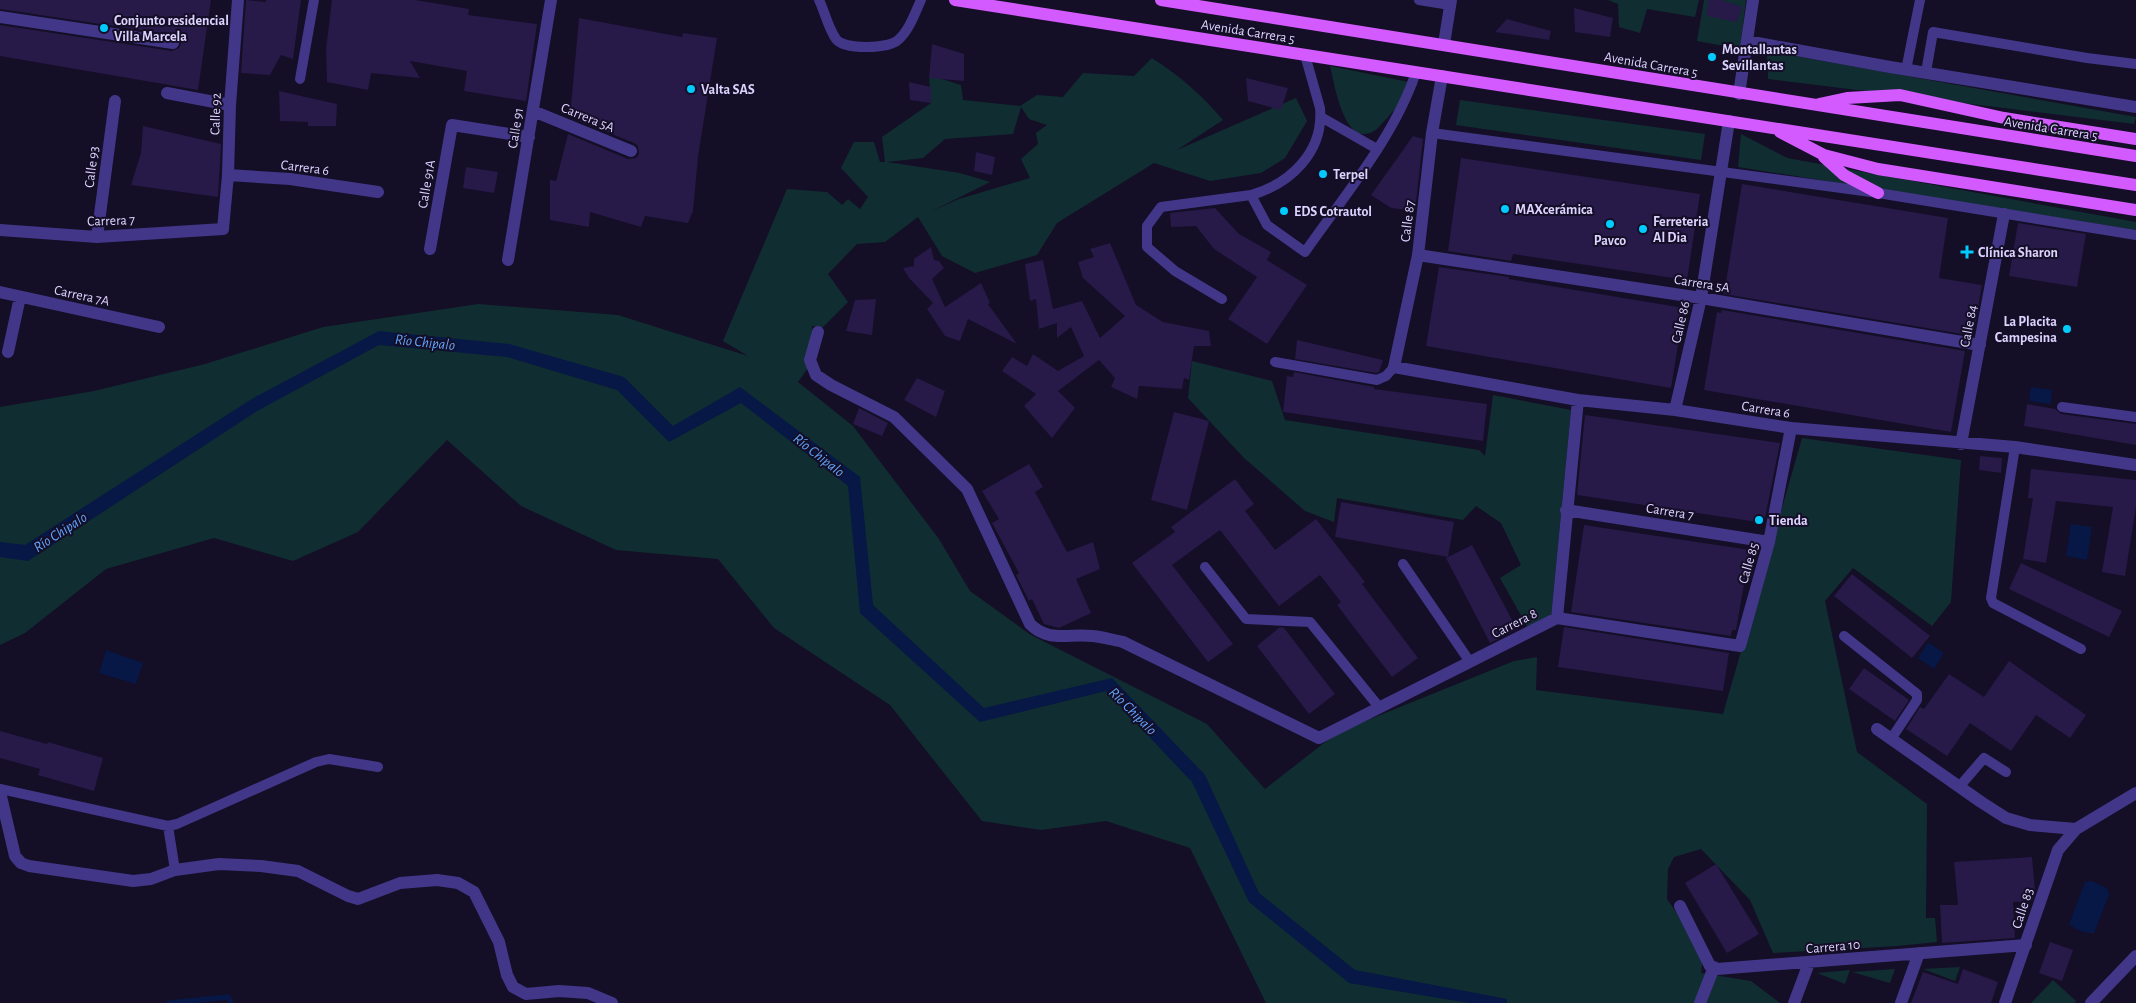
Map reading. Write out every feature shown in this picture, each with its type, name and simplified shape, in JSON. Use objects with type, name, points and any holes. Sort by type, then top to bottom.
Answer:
[{"type":"main road","name":"Avenida Carrera 5","points":[[955,0],[2136,185]]},
{"type":"main road","name":"Avenida Carrera 5","points":[[1161,0],[1444,44],[1812,106],[2136,156]]},
{"type":"main road","points":[[1812,106],[1847,98],[1900,94],[1976,112],[2136,138]]},
{"type":"main road","name":"Avenida Carrera 5","points":[[1773,128],[1817,151],[1852,163],[1878,169],[2136,210]]},
{"type":"main road","points":[[2103,134],[2136,134]]},
{"type":"main road","points":[[1817,151],[1844,174],[1878,194]]},
{"type":"street","name":"Calle 92","points":[[223,229],[228,176],[230,105],[238,0]]},
{"type":"street","name":"Calle 91","points":[[508,260],[551,0]]},
{"type":"street","points":[[1739,94],[1753,0]]},
{"type":"street","points":[[1444,44],[1450,2]]},
{"type":"street","points":[[0,17],[174,43]]},
{"type":"street","points":[[1748,41],[1906,70],[2136,107]]},
{"type":"street","name":"Calle 87","points":[[1394,367],[1418,255],[1432,133],[1442,76]]},
{"type":"street","points":[[167,93],[230,105]]},
{"type":"street","name":"Calle 93","points":[[98,237],[115,101]]},
{"type":"street","name":"Carrera 5A","points":[[533,111],[632,151]]},
{"type":"street","name":"Calle 86","points":[[1675,410],[1701,298],[1729,121]]},
{"type":"street","name":"Calle 91A","points":[[430,249],[452,125],[529,137]]},
{"type":"street","name":"Carrera 6","points":[[228,176],[290,179],[378,192]]},
{"type":"street","name":"Calle 84","points":[[1961,444],[2004,214]]},
{"type":"street","name":"Carrera 7","points":[[0,230],[98,237],[223,229]]},
{"type":"street","name":"Carrera 5A","points":[[1418,255],[1701,298],[1980,345]]},
{"type":"street","name":"Carrera 7A","points":[[0,292],[159,326]]},
{"type":"street","points":[[8,352],[20,297]]},
{"type":"street","name":"Carrera 8","points":[[818,332],[810,360],[816,375],[831,385],[894,417],[967,488],[1030,624],[1038,632],[1053,636],[1093,636],[1123,642],[1319,738],[1557,618],[1740,646]]},
{"type":"street","name":"Carrera 6","points":[[1394,367],[1578,400],[1675,410],[1791,428],[1961,444],[2015,447],[2136,465]]},
{"type":"street","points":[[1557,618],[1578,400]]},
{"type":"street","name":"Calle 85","points":[[1740,646],[1769,542],[1791,428]]},
{"type":"street","name":"Carrera 7","points":[[1566,510],[1769,542]]},
{"type":"street","points":[[1877,729],[2006,818],[2030,825],[2076,829]]},
{"type":"street","points":[[0,790],[14,856],[20,863],[29,866],[133,881],[151,879],[175,870],[218,864],[261,866],[298,871],[358,899],[400,883],[437,880],[458,883],[474,892],[499,942],[513,987],[526,994],[559,990],[588,992],[612,1003]]},
{"type":"street","name":"Calle 83","points":[[2005,1003],[2058,850],[2076,829],[2136,793]]},
{"type":"street","points":[[1680,906],[1710,966],[1714,967],[1700,1003]]},
{"type":"street","name":"Carrera 10","points":[[1714,967],[1717,969],[1809,963],[2026,945]]},
{"type":"street","points":[[1901,1003],[1919,953]]},
{"type":"street","points":[[2091,1003],[2136,956]]},
{"type":"street","points":[[1794,1003],[1809,963]]},
{"type":"lane","points":[[300,79],[314,0]]},
{"type":"lane","points":[[819,0],[836,40],[846,46],[886,46],[898,40],[911,22],[920,0]]},
{"type":"lane","points":[[1420,0],[1450,2]]},
{"type":"lane","points":[[1906,70],[1920,0]]},
{"type":"lane","points":[[1926,72],[1933,32],[2136,64]]},
{"type":"lane","points":[[1222,299],[1175,271],[1147,247],[1147,226],[1161,207],[1250,195],[1274,186],[1302,164],[1318,136],[1321,117],[1304,55]]},
{"type":"lane","points":[[1250,195],[1267,225],[1305,252],[1394,124],[1408,95],[1416,72]]},
{"type":"lane","points":[[1321,117],[1377,149]]},
{"type":"lane","points":[[1432,133],[1878,194],[2136,235]]},
{"type":"lane","points":[[1275,362],[1377,380],[1386,376],[1394,367]]},
{"type":"lane","points":[[2062,407],[2136,417]]},
{"type":"lane","points":[[2015,447],[1991,598],[1993,603],[2081,649]]},
{"type":"lane","points":[[1403,564],[1470,662]]},
{"type":"lane","points":[[1205,568],[1246,620],[1310,622],[1379,707]]},
{"type":"lane","points":[[1844,636],[1917,694],[1917,700],[1891,739]]},
{"type":"lane","points":[[1960,787],[1984,758],[2006,772]]},
{"type":"lane","points":[[0,790],[168,826],[177,824],[316,762],[328,759],[378,767]]},
{"type":"lane","points":[[168,826],[175,870]]},
{"type":"green space","points":[[1608,0],[1699,0],[1695,17],[1647,9],[1640,33],[1619,27],[1618,4]]},
{"type":"green space","points":[[1704,0],[1746,0],[1740,49],[1697,41]]},
{"type":"green space","points":[[1767,51],[2136,117],[2134,124],[1768,79]]},
{"type":"green space","points":[[1152,58],[1190,86],[1223,120],[1177,150],[1296,98],[1307,121],[1285,158],[1261,173],[1210,181],[1154,163],[1057,223],[1037,255],[975,273],[942,256],[918,217],[885,242],[857,244],[828,274],[848,302],[822,328],[812,326],[813,361],[798,382],[853,426],[939,539],[970,591],[1031,635],[1207,724],[1265,789],[1338,732],[1514,661],[1537,657],[1536,690],[1723,714],[1802,438],[1961,460],[1951,602],[1932,626],[1853,568],[1825,601],[1857,752],[1927,804],[1926,918],[1935,918],[1937,942],[1773,953],[1750,900],[1701,849],[1674,857],[1668,869],[1667,899],[1704,952],[1701,973],[1751,981],[1780,1003],[1266,1003],[1190,848],[1106,821],[1041,830],[982,821],[890,705],[774,628],[718,559],[616,550],[521,506],[447,440],[358,532],[293,561],[214,538],[106,569],[25,633],[0,645],[0,407],[94,391],[205,364],[323,327],[478,304],[618,315],[748,356],[723,341],[787,189],[827,192],[842,205],[848,199],[860,209],[868,197],[841,168],[854,142],[874,142],[880,162],[885,162],[882,137],[931,103],[929,75],[961,85],[963,100],[1020,106],[1037,95],[1063,97],[1083,73],[1134,76]],"holes":[[[1021,107],[1029,119],[1047,125],[1036,133],[1038,144],[1021,159],[1030,178],[959,199],[932,211],[990,182],[960,173],[887,162],[923,158],[945,139],[1013,134]]]},
{"type":"green space","points":[[1330,66],[1418,84],[1377,129],[1366,134],[1357,132],[1349,125],[1343,114]]},
{"type":"green space","points":[[1460,100],[1705,134],[1701,160],[1456,125]]},
{"type":"green space","points":[[1741,134],[1787,158],[2136,222],[2136,230],[1738,167]]},
{"type":"green space","points":[[1192,361],[1272,381],[1285,420],[1479,450],[1485,456],[1493,395],[1571,410],[1551,617],[1528,628],[1500,578],[1521,565],[1501,523],[1476,506],[1463,520],[1337,498],[1334,522],[1305,511],[1244,458],[1188,398]]},
{"type":"green space","points":[[1960,967],[1955,981],[1923,969]]},
{"type":"green space","points":[[1895,969],[1890,983],[1852,972]]},
{"type":"green space","points":[[1850,970],[1845,984],[1817,973]]},
{"type":"green space","points":[[2053,980],[2076,1001],[2074,1003],[2031,1003]]},
{"type":"water","name":"Río Chipalo","points":[[379,331],[509,344],[624,377],[673,426],[740,387],[860,477],[873,605],[984,708],[1112,678],[1205,775],[1259,893],[1355,970],[1507,999],[1507,1003],[1469,1003],[1349,983],[1249,902],[1192,782],[1106,691],[980,722],[860,613],[848,486],[741,403],[669,442],[617,390],[507,357],[379,345],[257,411],[28,561],[0,557],[0,542],[25,545],[250,400]]},
{"type":"water","points":[[2031,387],[2052,390],[2051,404],[2029,401]]},
{"type":"water","points":[[2071,524],[2092,527],[2087,560],[2066,556]]},
{"type":"water","points":[[1928,642],[1944,653],[1934,669],[1918,658]]},
{"type":"water","points":[[106,650],[143,663],[136,684],[99,673]]},
{"type":"water","points":[[2092,881],[2107,888],[2109,895],[2094,933],[2087,933],[2069,924],[2085,882]]},
{"type":"building","name":"Conjunto residencial Villa Marcela","points":[[0,0],[211,0],[198,90],[0,56],[0,25],[172,51],[179,48],[181,44],[178,37],[174,35],[0,9]]},
{"type":"building","points":[[246,0],[266,2],[266,0],[301,0],[293,59],[281,55],[270,75],[241,73]]},
{"type":"building","points":[[332,0],[415,0],[469,9],[468,15],[537,24],[526,101],[464,91],[467,71],[410,61],[420,78],[371,73],[368,90],[327,82],[326,49]]},
{"type":"building","points":[[1708,0],[1721,0],[1743,7],[1737,22],[1707,16]]},
{"type":"building","points":[[1574,8],[1613,18],[1610,37],[1575,32]]},
{"type":"building","points":[[579,18],[682,37],[683,33],[717,38],[698,157],[693,211],[688,223],[645,216],[641,227],[590,212],[589,227],[550,220],[550,180],[556,181],[568,134],[628,159],[636,158],[639,154],[638,146],[634,143],[570,117]]},
{"type":"building","points":[[1507,19],[1551,31],[1549,40],[1495,32]]},
{"type":"building","points":[[932,44],[964,54],[964,81],[929,78]]},
{"type":"building","points":[[1246,78],[1288,88],[1281,110],[1248,101]]},
{"type":"building","points":[[909,82],[931,87],[931,103],[910,100]]},
{"type":"building","points":[[279,91],[337,104],[336,126],[308,126],[308,122],[280,121]]},
{"type":"building","points":[[143,126],[221,144],[218,197],[131,185],[141,153]]},
{"type":"building","points":[[1413,136],[1423,139],[1415,211],[1391,208],[1371,195]]},
{"type":"building","points":[[976,152],[995,157],[992,175],[974,171]]},
{"type":"building","points":[[1461,158],[1700,194],[1687,280],[1513,254],[1511,261],[1448,251]]},
{"type":"building","points":[[466,167],[498,172],[494,193],[463,188]]},
{"type":"building","points":[[1742,184],[1948,218],[1939,278],[1982,285],[1974,330],[1969,330],[1968,335],[1724,294]]},
{"type":"building","points":[[1215,208],[1239,234],[1271,252],[1267,260],[1307,285],[1267,344],[1228,319],[1257,277],[1214,249],[1196,226],[1171,227],[1170,213]]},
{"type":"building","points":[[2018,223],[2086,234],[2077,287],[2009,276]]},
{"type":"building","points":[[1110,243],[1136,305],[1163,322],[1209,331],[1211,346],[1194,346],[1189,380],[1184,378],[1182,389],[1139,386],[1137,399],[1111,387],[1115,378],[1099,360],[1058,391],[1075,408],[1052,438],[1024,406],[1036,394],[1002,371],[1012,357],[1027,366],[1033,354],[1058,371],[1084,356],[1071,327],[1057,338],[1057,323],[1039,329],[1036,299],[1030,301],[1025,264],[1043,260],[1053,309],[1082,301],[1100,338],[1125,316],[1083,278],[1078,262],[1094,257],[1090,249]]},
{"type":"building","points":[[931,247],[934,260],[939,261],[944,268],[932,279],[945,307],[981,283],[990,303],[988,304],[1017,344],[968,319],[960,341],[945,336],[927,309],[933,303],[909,278],[903,268],[914,266],[914,259]]},
{"type":"building","points":[[1439,267],[1509,277],[1509,279],[1684,308],[1671,388],[1426,346]]},
{"type":"building","points":[[876,299],[872,335],[846,331],[855,300]]},
{"type":"building","points":[[1722,310],[1965,351],[1951,432],[1704,390],[1717,312],[1721,313]]},
{"type":"building","points":[[1297,340],[1383,360],[1379,372],[1376,373],[1295,359]]},
{"type":"building","points":[[1294,372],[1374,387],[1374,389],[1487,404],[1483,441],[1283,412],[1287,376],[1293,377]]},
{"type":"building","points":[[917,378],[945,391],[936,417],[904,400]]},
{"type":"building","points":[[2027,404],[2055,409],[2061,414],[2136,424],[2136,445],[2024,426]]},
{"type":"building","points":[[859,408],[888,423],[882,436],[853,424]]},
{"type":"building","points":[[1174,412],[1209,421],[1187,510],[1151,500]]},
{"type":"building","points":[[1585,415],[1780,443],[1764,523],[1577,495]]},
{"type":"building","points":[[1980,456],[2002,458],[2001,473],[1979,470]]},
{"type":"building","points":[[1029,464],[1043,487],[1035,492],[1067,552],[1093,542],[1100,569],[1076,579],[1091,613],[1059,628],[1044,624],[1032,599],[1029,601],[1016,575],[1019,573],[992,523],[999,519],[982,491]]},
{"type":"building","points":[[2031,469],[2136,480],[2136,507],[2125,576],[2102,572],[2113,507],[2056,501],[2046,563],[2023,559],[2033,498],[2028,498]]},
{"type":"building","points":[[1235,479],[1254,504],[1245,511],[1275,550],[1316,519],[1365,582],[1362,584],[1418,658],[1392,677],[1337,605],[1341,602],[1320,575],[1279,606],[1220,530],[1172,565],[1233,644],[1208,662],[1132,563],[1175,532],[1171,527]]},
{"type":"building","points":[[1341,502],[1454,522],[1448,557],[1335,537]]},
{"type":"building","points":[[1584,525],[1750,550],[1736,630],[1732,630],[1731,636],[1571,612]]},
{"type":"building","points":[[1472,545],[1517,629],[1490,643],[1446,558]]},
{"type":"building","points":[[2021,563],[2122,611],[2109,637],[2009,589]]},
{"type":"building","points":[[1852,574],[1930,636],[1912,658],[1834,596]]},
{"type":"building","points":[[1280,627],[1284,628],[1335,694],[1309,714],[1257,646]]},
{"type":"building","points":[[1564,627],[1729,653],[1723,691],[1558,667]]},
{"type":"building","points":[[2009,661],[2086,715],[2070,738],[2036,715],[2011,751],[1970,723],[1947,756],[1906,729],[1920,707],[1924,709],[1949,674],[1984,697]]},
{"type":"building","points":[[1864,668],[1909,700],[1895,721],[1849,689]]},
{"type":"building","points":[[0,731],[47,744],[48,742],[103,758],[94,791],[38,775],[40,769],[0,758]]},
{"type":"building","points":[[2032,857],[2035,892],[2032,901],[2013,902],[2015,938],[1942,943],[1940,905],[1958,905],[1954,862]]},
{"type":"building","points":[[1716,864],[1759,934],[1727,953],[1685,883]]},
{"type":"building","points":[[2050,942],[2073,950],[2062,981],[2039,973]]},
{"type":"building","points":[[1963,969],[1998,982],[1991,1003],[1911,1003],[1923,972],[1958,984]]},
{"type":"waterway","points":[[169,1003],[228,997],[231,1003]]},
{"type":"place","name":"Conjunto residencial Villa Marcela","points":[[104,28]]},
{"type":"place","name":"Montallantas Sevillantas","points":[[1712,57]]},
{"type":"place","name":"Valta SAS","points":[[691,89]]},
{"type":"place","name":"Terpel","points":[[1323,174]]},
{"type":"place","name":"MAXcerámica","points":[[1505,209]]},
{"type":"place","name":"EDS Cotrautol","points":[[1284,211]]},
{"type":"place","name":"Pavco","points":[[1610,224]]},
{"type":"place","name":"Ferreteria Al Dia","points":[[1643,229]]},
{"type":"place","name":"Clínica Sharon","points":[[1967,252]]},
{"type":"place","name":"La Placita Campesina","points":[[2067,329]]},
{"type":"place","name":"Tienda","points":[[1759,520]]}]
